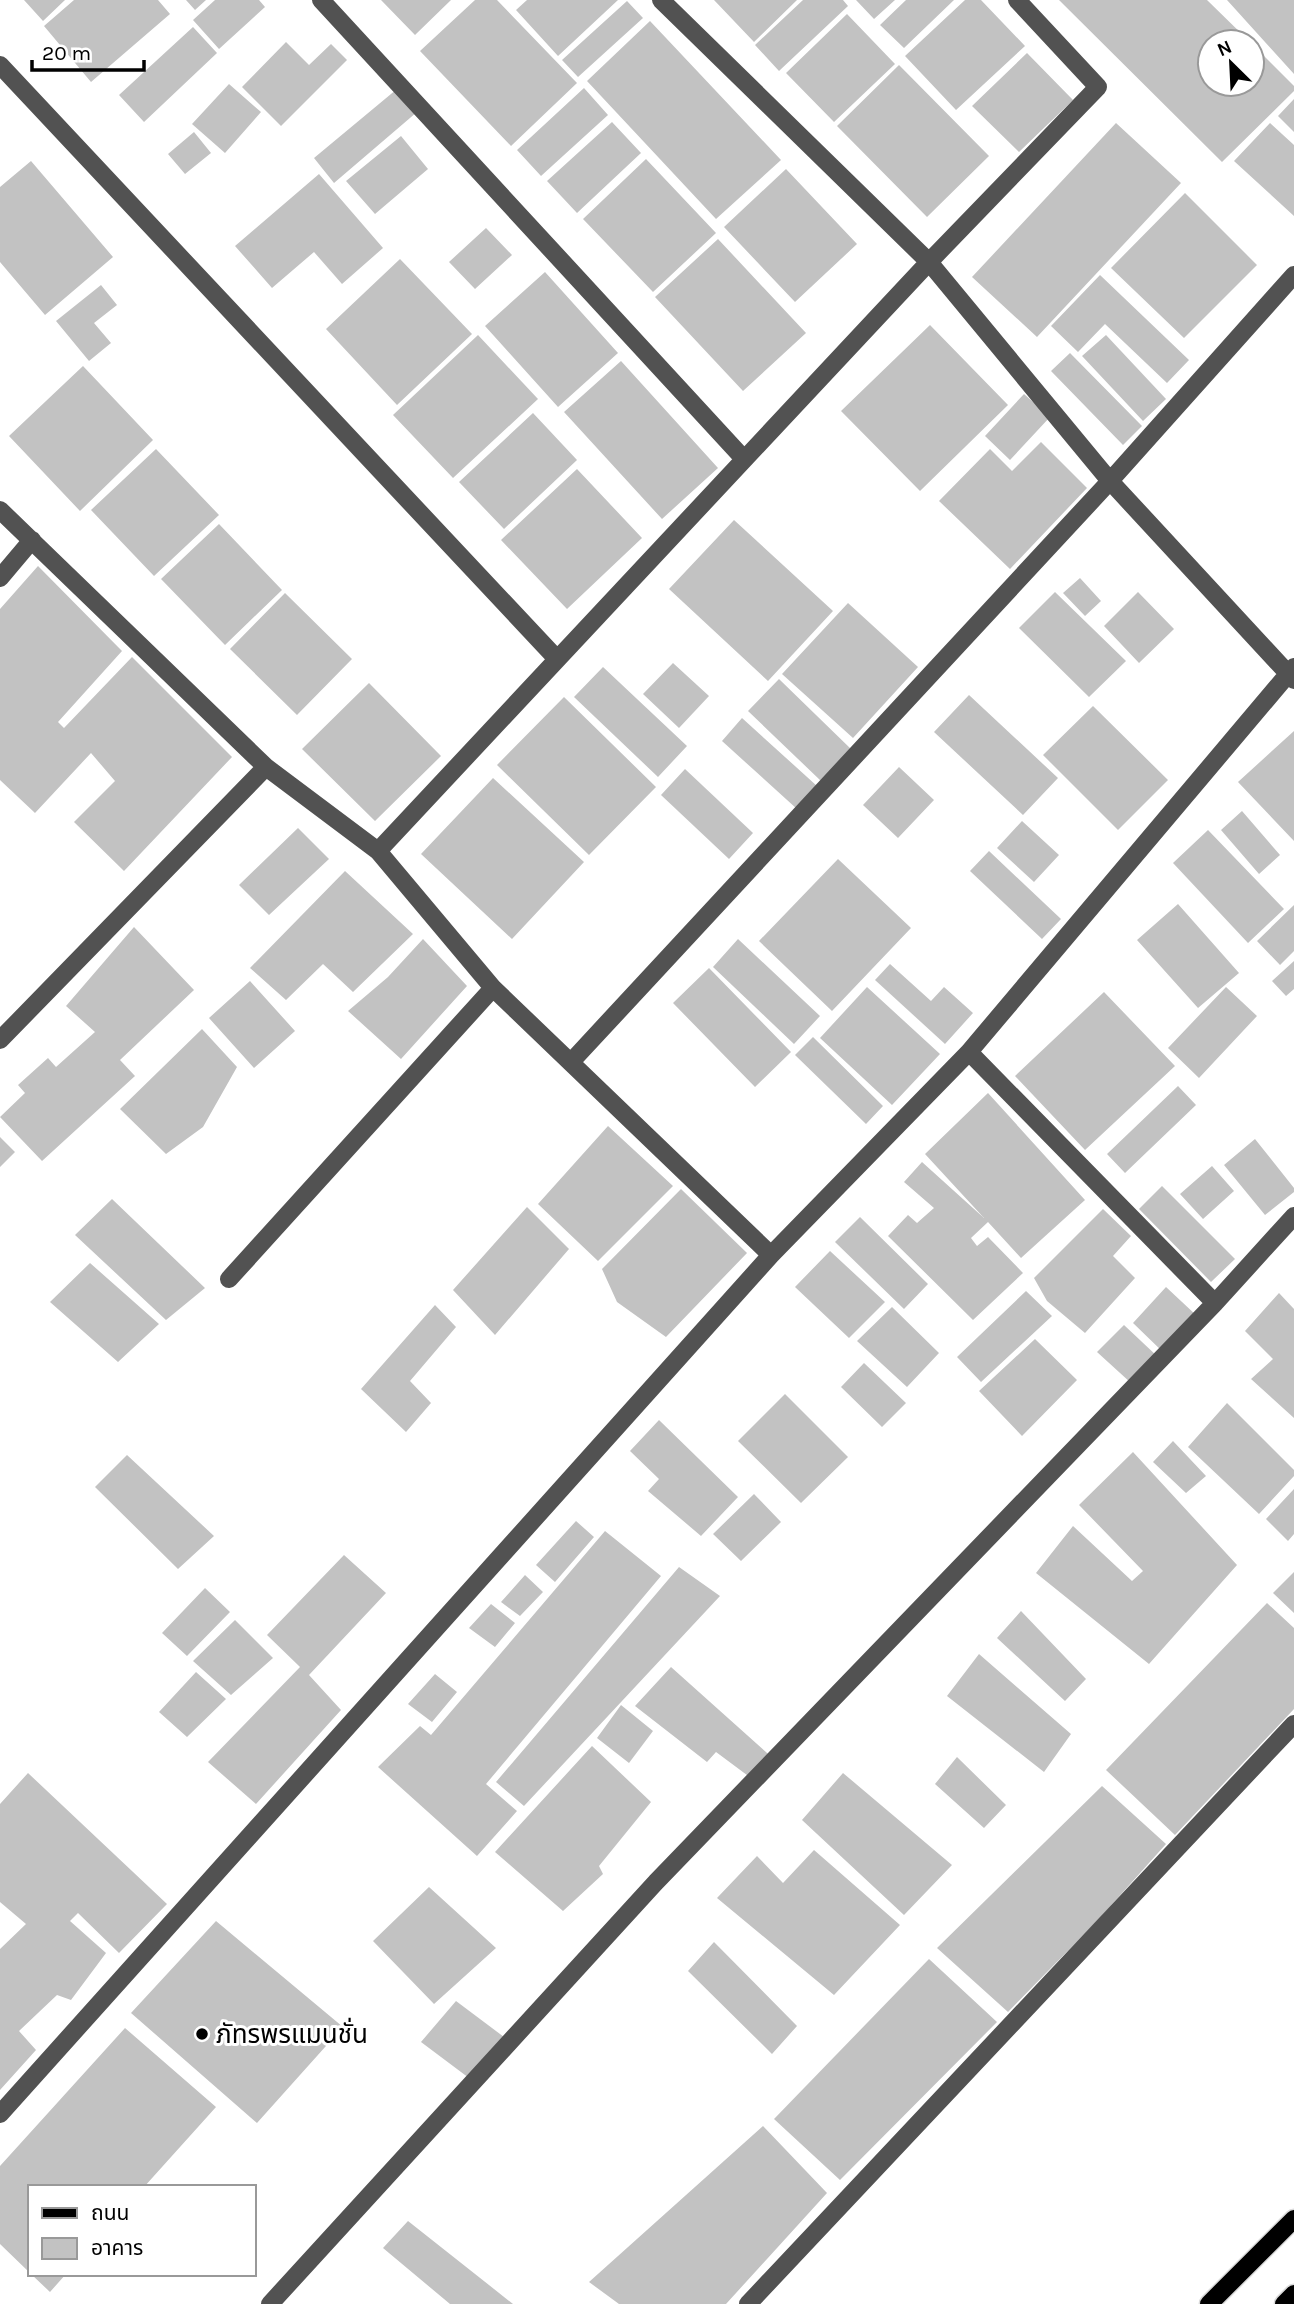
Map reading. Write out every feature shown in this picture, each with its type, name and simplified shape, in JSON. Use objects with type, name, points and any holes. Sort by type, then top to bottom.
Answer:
[{"type":"main road","points":[[1209,2304],[1294,2219]]},
{"type":"main road","points":[[1284,2304],[1294,2294]]},
{"type":"street","points":[[321,0],[744,459]]},
{"type":"street","points":[[0,2114],[771,1255],[969,1052],[1292,673],[1110,481],[929,262],[661,0]]},
{"type":"street","points":[[377,851],[929,262],[1098,87],[1017,0]]},
{"type":"street","points":[[0,65],[557,659]]},
{"type":"street","points":[[571,1062],[1110,481],[1294,275]]},
{"type":"street","points":[[0,510],[266,767],[377,851],[493,988],[771,1255]]},
{"type":"street","points":[[0,579],[32,540]]},
{"type":"street","points":[[0,1040],[266,767]]},
{"type":"street","points":[[229,1279],[493,988]]},
{"type":"street","points":[[969,1052],[1215,1303]]},
{"type":"street","points":[[270,2304],[656,1882],[1215,1303],[1294,1216]]},
{"type":"street","points":[[748,2304],[1294,1724]]},
{"type":"building","points":[[24,0],[65,0],[43,21]]},
{"type":"building","points":[[74,0],[158,0],[170,14],[91,82],[44,26]]},
{"type":"building","points":[[186,0],[206,0],[195,10]]},
{"type":"building","points":[[215,0],[259,0],[265,7],[219,49],[193,20]]},
{"type":"building","points":[[381,0],[451,0],[415,35]]},
{"type":"building","points":[[475,0],[497,0],[577,83],[511,146],[420,51]]},
{"type":"building","points":[[527,0],[618,0],[558,56],[516,10]]},
{"type":"building","points":[[714,0],[797,0],[754,42]]},
{"type":"building","points":[[803,0],[843,0],[848,6],[779,71],[755,45]]},
{"type":"building","points":[[856,0],[895,0],[874,19]]},
{"type":"building","points":[[906,0],[954,0],[904,48],[880,25]]},
{"type":"building","points":[[965,0],[981,0],[1025,46],[956,110],[905,56]]},
{"type":"building","points":[[1059,0],[1207,0],[1236,28],[1196,28],[1196,98],[1266,98],[1266,58],[1294,86],[1294,91],[1222,162]]},
{"type":"building","points":[[1227,0],[1294,0],[1294,74],[1266,43],[1266,28],[1252,28]]},
{"type":"building","points":[[627,1],[643,18],[578,77],[562,60]]},
{"type":"building","points":[[847,14],[895,64],[834,122],[786,73]]},
{"type":"building","points":[[650,21],[781,160],[716,219],[587,81]]},
{"type":"building","points":[[193,27],[217,53],[144,122],[119,95]]},
{"type":"building","points":[[286,42],[309,65],[331,44],[347,60],[281,126],[242,87]]},
{"type":"building","points":[[1027,53],[1073,100],[1019,152],[972,106]]},
{"type":"building","points":[[899,65],[989,156],[927,217],[837,126]]},
{"type":"building","points":[[229,84],[261,112],[225,153],[192,124]]},
{"type":"building","points":[[584,88],[608,115],[541,176],[517,150]]},
{"type":"building","points":[[397,89],[417,112],[334,183],[314,158]]},
{"type":"building","points":[[1294,99],[1294,132],[1278,116]]},
{"type":"building","points":[[612,122],[641,153],[577,213],[547,181]]},
{"type":"building","points":[[1116,123],[1181,183],[1037,337],[972,277]]},
{"type":"building","points":[[1270,123],[1294,145],[1294,216],[1234,161]]},
{"type":"building","points":[[194,132],[211,153],[185,174],[168,154]]},
{"type":"building","points":[[401,136],[428,169],[375,214],[346,181]]},
{"type":"building","points":[[646,159],[716,233],[653,292],[583,219]]},
{"type":"building","points":[[31,161],[113,257],[45,315],[0,262],[0,187]]},
{"type":"building","points":[[786,169],[857,244],[795,302],[724,227]]},
{"type":"building","points":[[319,174],[383,248],[342,284],[314,252],[272,288],[235,246]]},
{"type":"building","points":[[1185,193],[1257,265],[1184,338],[1111,268]]},
{"type":"building","points":[[486,228],[512,255],[475,289],[449,262]]},
{"type":"building","points":[[718,239],[806,333],[743,391],[655,297]]},
{"type":"building","points":[[400,259],[472,334],[397,405],[326,329]]},
{"type":"building","points":[[545,272],[618,353],[558,407],[485,326]]},
{"type":"building","points":[[1100,275],[1189,360],[1167,383],[1105,324],[1078,352],[1051,326]]},
{"type":"building","points":[[101,285],[117,305],[94,323],[111,343],[89,361],[56,321]]},
{"type":"building","points":[[930,325],[1008,405],[920,491],[841,411]]},
{"type":"building","points":[[478,335],[538,399],[453,478],[393,415]]},
{"type":"building","points":[[1106,335],[1166,399],[1143,421],[1082,356]]},
{"type":"building","points":[[1070,353],[1142,426],[1123,445],[1051,371]]},
{"type":"building","points":[[621,361],[718,468],[662,519],[564,412]]},
{"type":"building","points":[[83,366],[153,440],[80,511],[9,436]]},
{"type":"building","points":[[1024,394],[1050,417],[1010,460],[985,436]]},
{"type":"building","points":[[533,413],[577,460],[504,529],[459,482]]},
{"type":"building","points":[[1041,442],[1087,488],[1010,569],[939,501],[990,449],[1012,471]]},
{"type":"building","points":[[156,449],[219,515],[154,576],[91,510]]},
{"type":"building","points":[[577,469],[642,538],[567,609],[501,540]]},
{"type":"building","points":[[734,520],[833,611],[768,681],[669,589]]},
{"type":"building","points":[[219,524],[282,590],[225,645],[161,579]]},
{"type":"building","points":[[38,566],[122,651],[58,722],[64,728],[132,657],[232,757],[124,871],[74,822],[115,781],[91,753],[35,813],[0,780],[0,609]]},
{"type":"building","points":[[1080,578],[1101,601],[1085,616],[1063,593]]},
{"type":"building","points":[[1055,592],[1126,661],[1089,697],[1019,628]]},
{"type":"building","points":[[1138,592],[1174,629],[1139,663],[1104,626]]},
{"type":"building","points":[[285,593],[352,659],[297,715],[230,649]]},
{"type":"building","points":[[848,603],[918,667],[853,738],[782,674]]},
{"type":"building","points":[[673,663],[709,696],[679,728],[643,694]]},
{"type":"building","points":[[603,667],[687,746],[658,777],[574,697]]},
{"type":"building","points":[[779,679],[852,750],[821,781],[748,711]]},
{"type":"building","points":[[369,683],[441,756],[375,821],[302,749]]},
{"type":"building","points":[[969,695],[1058,778],[1023,815],[934,732]]},
{"type":"building","points":[[564,697],[656,787],[589,855],[497,765]]},
{"type":"building","points":[[1093,706],[1168,780],[1118,830],[1043,755]]},
{"type":"building","points":[[742,718],[828,796],[808,819],[722,741]]},
{"type":"building","points":[[1294,731],[1294,841],[1238,782]]},
{"type":"building","points":[[899,767],[934,800],[898,838],[863,805]]},
{"type":"building","points":[[685,769],[753,833],[729,859],[661,795]]},
{"type":"building","points":[[493,778],[584,862],[512,939],[421,854]]},
{"type":"building","points":[[1242,811],[1280,855],[1259,874],[1221,830]]},
{"type":"building","points":[[1022,821],[1059,855],[1034,882],[997,848]]},
{"type":"building","points":[[298,828],[329,859],[269,915],[239,885]]},
{"type":"building","points":[[1208,830],[1284,909],[1248,943],[1173,863]]},
{"type":"building","points":[[989,851],[1061,919],[1042,939],[970,871]]},
{"type":"building","points":[[838,859],[911,928],[832,1011],[759,941]]},
{"type":"building","points":[[345,871],[413,934],[353,992],[323,964],[286,1000],[250,968]]},
{"type":"building","points":[[1178,904],[1239,973],[1198,1008],[1137,940]]},
{"type":"building","points":[[1294,905],[1294,951],[1280,965],[1257,941]]},
{"type":"building","points":[[134,927],[194,990],[120,1060],[135,1076],[42,1161],[0,1117],[25,1093],[18,1085],[48,1058],[56,1067],[95,1032],[66,1006]]},
{"type":"building","points":[[423,939],[467,986],[401,1059],[348,1011],[388,977]]},
{"type":"building","points":[[738,939],[820,1016],[794,1044],[713,967]]},
{"type":"building","points":[[1294,961],[1294,989],[1286,996],[1272,981]]},
{"type":"building","points":[[890,964],[931,1001],[944,987],[973,1013],[945,1044],[875,980]]},
{"type":"building","points":[[709,968],[791,1052],[755,1087],[673,1003]]},
{"type":"building","points":[[250,981],[295,1031],[254,1068],[209,1018]]},
{"type":"building","points":[[867,987],[940,1054],[892,1105],[820,1038]]},
{"type":"building","points":[[1226,987],[1257,1016],[1199,1078],[1168,1048]]},
{"type":"building","points":[[1104,992],[1175,1066],[1085,1150],[1015,1076]]},
{"type":"building","points":[[202,1029],[237,1067],[203,1127],[166,1154],[120,1109]]},
{"type":"building","points":[[813,1037],[883,1106],[866,1124],[795,1055]]},
{"type":"building","points":[[1178,1086],[1196,1105],[1125,1173],[1107,1154]]},
{"type":"building","points":[[988,1093],[1085,1200],[1021,1258],[988,1222],[971,1238],[977,1246],[988,1237],[1023,1273],[973,1320],[888,1236],[908,1215],[917,1223],[934,1208],[904,1182],[922,1162],[984,1218],[925,1154]]},
{"type":"building","points":[[608,1126],[673,1186],[598,1261],[538,1204]]},
{"type":"building","points":[[0,1137],[15,1152],[0,1167]]},
{"type":"building","points":[[1255,1139],[1294,1188],[1294,1192],[1265,1215],[1224,1165]]},
{"type":"building","points":[[1212,1166],[1234,1191],[1203,1219],[1180,1194]]},
{"type":"building","points":[[1162,1186],[1235,1259],[1211,1282],[1139,1209]]},
{"type":"building","points":[[681,1189],[747,1253],[666,1337],[617,1302],[602,1269]]},
{"type":"building","points":[[112,1199],[205,1288],[166,1320],[75,1235]]},
{"type":"building","points":[[527,1207],[569,1249],[495,1335],[453,1290]]},
{"type":"building","points":[[1103,1209],[1131,1236],[1113,1256],[1135,1278],[1085,1333],[1047,1301],[1034,1278]]},
{"type":"building","points":[[860,1217],[928,1284],[904,1309],[835,1242]]},
{"type":"building","points":[[830,1251],[885,1302],[849,1338],[795,1287]]},
{"type":"building","points":[[90,1263],[159,1324],[118,1362],[50,1302]]},
{"type":"building","points":[[1166,1287],[1197,1316],[1164,1353],[1133,1323]]},
{"type":"building","points":[[1026,1291],[1052,1316],[981,1382],[957,1357]]},
{"type":"building","points":[[1279,1293],[1294,1309],[1294,1418],[1251,1379],[1273,1359],[1245,1331]]},
{"type":"building","points":[[435,1305],[456,1327],[410,1381],[431,1403],[406,1432],[361,1389]]},
{"type":"building","points":[[892,1307],[939,1353],[907,1387],[857,1341]]},
{"type":"building","points":[[1124,1325],[1158,1357],[1131,1383],[1097,1352]]},
{"type":"building","points":[[1035,1339],[1077,1380],[1022,1436],[979,1391]]},
{"type":"building","points":[[864,1363],[906,1403],[882,1427],[841,1387]]},
{"type":"building","points":[[785,1394],[848,1457],[801,1503],[738,1441]]},
{"type":"building","points":[[1227,1403],[1294,1470],[1294,1476],[1259,1514],[1188,1447]]},
{"type":"building","points":[[659,1420],[738,1497],[701,1536],[648,1491],[659,1479],[630,1451]]},
{"type":"building","points":[[1173,1441],[1206,1476],[1186,1493],[1153,1462]]},
{"type":"building","points":[[1133,1452],[1237,1565],[1149,1664],[1036,1573],[1073,1526],[1132,1581],[1143,1571],[1079,1505]]},
{"type":"building","points":[[127,1455],[214,1536],[178,1569],[95,1487]]},
{"type":"building","points":[[1294,1489],[1294,1534],[1288,1541],[1266,1519]]},
{"type":"building","points":[[754,1494],[781,1522],[741,1561],[713,1534]]},
{"type":"building","points":[[576,1521],[594,1537],[555,1582],[536,1565]]},
{"type":"building","points":[[605,1531],[661,1576],[486,1784],[517,1811],[477,1856],[378,1767],[420,1726],[431,1735]]},
{"type":"building","points":[[344,1555],[386,1593],[309,1675],[341,1710],[256,1804],[208,1762],[300,1667],[267,1635]]},
{"type":"building","points":[[679,1567],[720,1596],[524,1806],[496,1782]]},
{"type":"building","points":[[1294,1572],[1294,1613],[1273,1593]]},
{"type":"building","points":[[525,1575],[543,1592],[520,1616],[501,1602]]},
{"type":"building","points":[[205,1588],[230,1612],[187,1656],[162,1633]]},
{"type":"building","points":[[1267,1603],[1294,1628],[1294,1709],[1175,1835],[1106,1770]]},
{"type":"building","points":[[491,1604],[515,1623],[495,1647],[469,1628]]},
{"type":"building","points":[[1021,1611],[1086,1679],[1065,1701],[997,1638]]},
{"type":"building","points":[[235,1620],[273,1658],[231,1695],[193,1661]]},
{"type":"building","points":[[979,1654],[1071,1734],[1044,1772],[947,1696]]},
{"type":"building","points":[[671,1667],[776,1761],[755,1781],[716,1752],[707,1762],[635,1706]]},
{"type":"building","points":[[196,1672],[226,1699],[187,1737],[159,1712]]},
{"type":"building","points":[[435,1674],[457,1692],[432,1722],[408,1704]]},
{"type":"building","points":[[621,1705],[653,1731],[629,1763],[597,1738]]},
{"type":"building","points":[[592,1746],[651,1802],[599,1866],[603,1874],[563,1911],[495,1852]]},
{"type":"building","points":[[957,1757],[1006,1805],[984,1828],[935,1784]]},
{"type":"building","points":[[28,1773],[167,1904],[119,1953],[78,1913],[70,1921],[106,1953],[71,2000],[57,1995],[19,2031],[36,2050],[0,2090],[0,1949],[26,1924],[0,1902],[0,1804]]},
{"type":"building","points":[[843,1773],[952,1865],[904,1915],[802,1820]]},
{"type":"building","points":[[1102,1786],[1166,1844],[1097,1921],[1008,2012],[937,1948]]},
{"type":"building","points":[[814,1850],[900,1925],[834,1995],[717,1898],[757,1856],[783,1883]]},
{"type":"building","points":[[429,1887],[496,1948],[434,2004],[373,1941]]},
{"type":"building","points":[[216,1921],[343,2027],[257,2123],[131,2013]]},
{"type":"building","points":[[714,1942],[797,2026],[772,2054],[688,1971]]},
{"type":"building","points":[[929,1959],[997,2022],[840,2180],[774,2119]]},
{"type":"building","points":[[456,2001],[508,2040],[473,2081],[421,2042]]},
{"type":"building","points":[[125,2028],[216,2107],[146,2185],[28,2185],[28,2271],[0,2244],[0,2166]]},
{"type":"building","points":[[763,2126],[827,2193],[726,2304],[619,2304],[589,2282]]},
{"type":"building","points":[[408,2221],[513,2304],[450,2304],[383,2248]]},
{"type":"building","points":[[33,2276],[64,2276],[50,2292]]},
{"type":"place","name":"ภัทรพรแมนชั่น","points":[[202,2034]]}]
